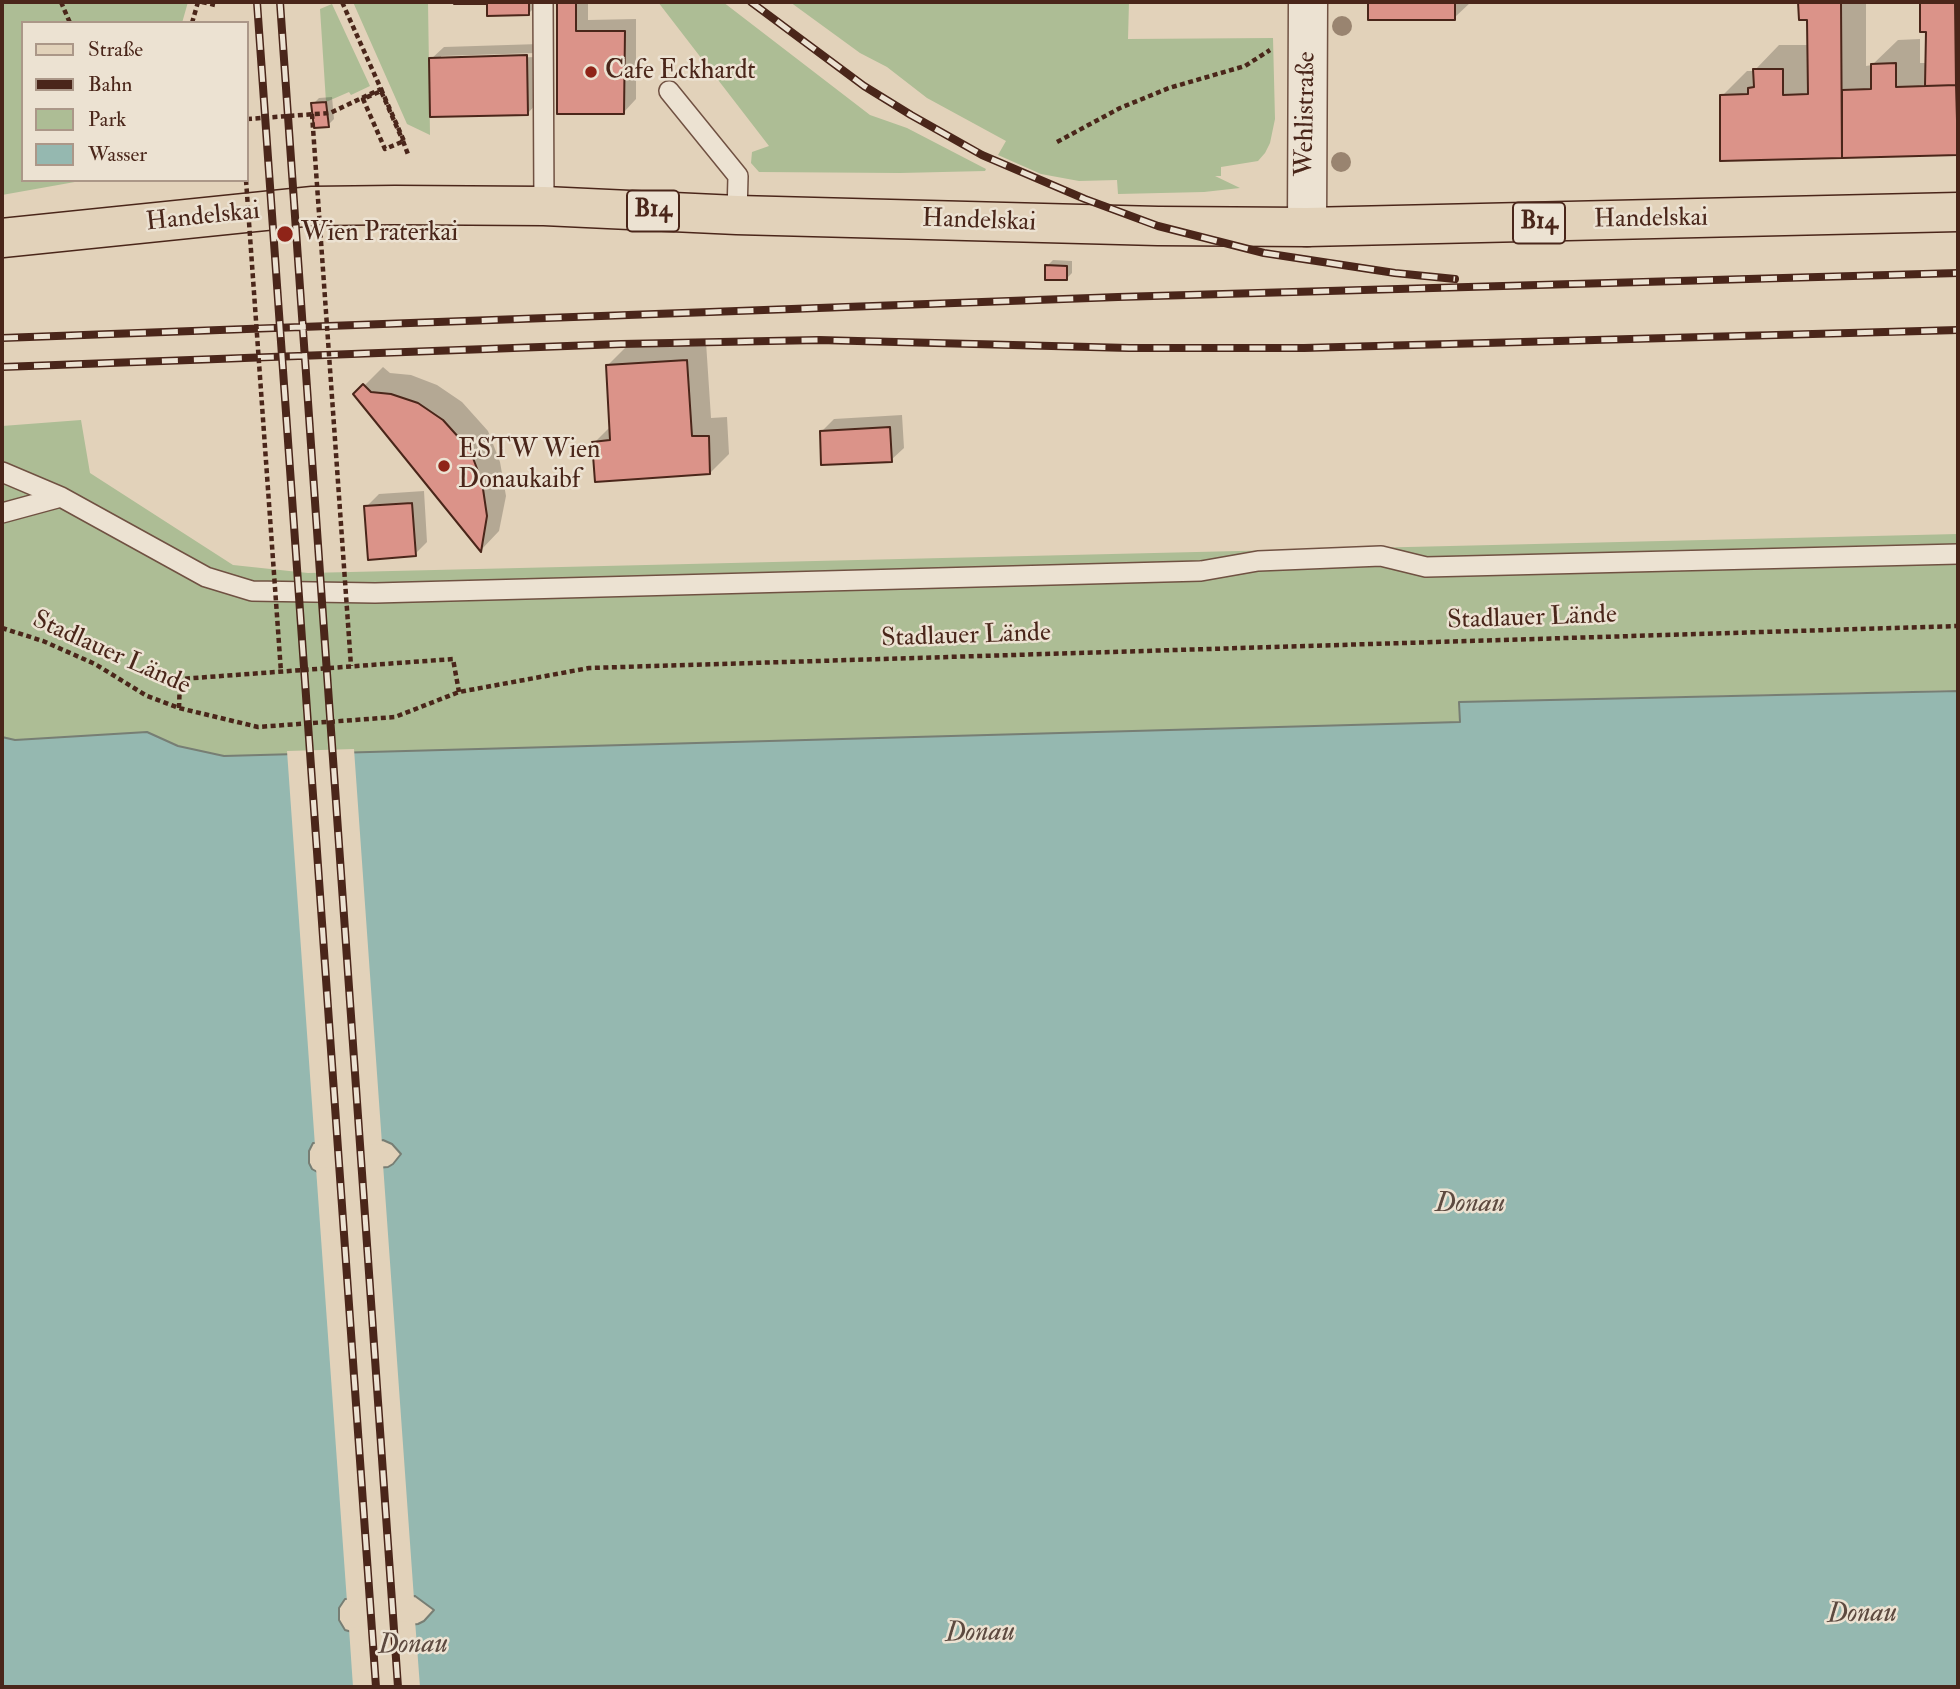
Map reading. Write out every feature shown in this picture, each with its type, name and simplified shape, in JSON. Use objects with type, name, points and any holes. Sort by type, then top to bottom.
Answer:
[{"type":"main road","name":"Handelskai","points":[[2,238],[313,206],[544,206],[737,215],[1158,226],[1307,227],[1958,212]]},
{"type":"street","name":"Wehlistraße","points":[[1307,227],[1308,2]]},
{"type":"lane","points":[[542,2],[544,206]]},
{"type":"lane","points":[[670,91],[738,176],[737,215]]},
{"type":"lane","points":[[2,472],[61,496],[206,577],[252,591],[375,593],[1201,571],[1258,561],[1381,556],[1426,567],[1958,554]]},
{"type":"lane","points":[[2,513],[61,496]]},
{"type":"path","points":[[61,2],[69,21]]},
{"type":"path","points":[[193,21],[200,2],[215,5]]},
{"type":"path","points":[[342,2],[404,141],[385,149],[363,99],[380,91],[403,141],[409,157]]},
{"type":"path","points":[[1057,142],[1120,108],[1169,88],[1245,66],[1280,44]]},
{"type":"path","points":[[248,119],[330,113],[381,89]]},
{"type":"path","points":[[312,114],[351,666]]},
{"type":"path","points":[[246,182],[281,672]]},
{"type":"path","name":"Stadlauer Lände","points":[[2,628],[43,641],[84,659],[148,696],[179,708],[258,727],[395,717],[459,692],[589,668],[1958,626]]},
{"type":"path","points":[[179,708],[180,679],[453,659],[459,692]]},
{"type":"green space","points":[[2,2],[188,2],[183,21],[21,21],[21,182],[75,182],[2,195]]},
{"type":"green space","points":[[353,2],[428,2],[430,135],[407,124]]},
{"type":"green space","points":[[658,2],[723,2],[870,115],[907,128],[986,169],[985,171],[759,172],[751,163],[752,152],[769,146]]},
{"type":"green space","points":[[790,2],[1129,2],[1128,39],[1273,38],[1275,119],[1270,143],[1258,161],[1221,167],[1221,176],[1215,176],[1240,188],[1204,192],[1118,194],[1117,180],[1079,181],[1041,174],[998,155],[1006,141],[927,98],[887,67],[860,53]]},
{"type":"green space","points":[[332,4],[370,86],[326,102],[320,9]]},
{"type":"green space","points":[[81,420],[90,473],[233,565],[308,573],[1958,534],[1958,690],[1460,702],[1460,722],[224,756],[178,746],[147,732],[15,740],[2,737],[2,426]]},
{"type":"water","name":"Donau","points":[[1958,691],[1958,1687],[2,1687],[2,737],[15,740],[147,732],[178,746],[224,756],[1460,722],[1459,702]],"holes":[[[383,1140],[392,1144],[401,1154],[388,1167],[319,1173],[312,1169],[309,1163],[309,1151],[313,1143]],[[415,1596],[434,1610],[418,1624],[352,1632],[345,1630],[339,1620],[339,1608],[345,1599]]]},
{"type":"pier","points":[[354,749],[382,1144],[315,1146],[287,751]]},
{"type":"pier","points":[[383,1164],[414,1599],[347,1602],[316,1168]]},
{"type":"pier","points":[[415,1620],[420,1687],[353,1687],[349,1628]]},
{"type":"building","points":[[487,2],[487,4],[454,4]]},
{"type":"building","points":[[487,2],[529,2],[529,15],[487,16]]},
{"type":"building","points":[[557,2],[576,2],[576,31],[625,31],[624,114],[557,114]]},
{"type":"building","points":[[1368,2],[1455,2],[1455,20],[1368,20]]},
{"type":"building","points":[[1798,2],[1841,2],[1842,158],[1720,161],[1720,95],[1748,94],[1748,88],[1754,87],[1753,69],[1783,69],[1783,95],[1808,94],[1807,20],[1799,20]]},
{"type":"building","points":[[1920,2],[1955,2],[1956,85],[1925,86],[1926,32],[1920,32]]},
{"type":"building","points":[[527,55],[528,115],[430,117],[429,58]]},
{"type":"building","points":[[1896,63],[1896,87],[1956,85],[1958,155],[1842,158],[1842,90],[1871,89],[1871,64]]},
{"type":"building","points":[[1958,81],[1958,155],[1956,85]]},
{"type":"building","points":[[326,102],[329,127],[314,128],[311,103]]},
{"type":"building","points":[[1045,265],[1067,266],[1067,280],[1045,280]]},
{"type":"building","points":[[687,360],[692,436],[709,436],[710,474],[595,482],[592,442],[610,440],[606,365]]},
{"type":"building","name":"ESTW Wien Donaukaibf","points":[[363,384],[371,392],[391,394],[418,403],[443,420],[470,450],[482,482],[487,516],[481,552],[353,394]]},
{"type":"building","points":[[890,427],[892,462],[821,465],[820,431]]},
{"type":"building","points":[[412,503],[416,556],[368,560],[364,506]]},
{"type":"railway","points":[[257,2],[376,1687]]},
{"type":"railway","points":[[280,2],[398,1687]]},
{"type":"railway","points":[[751,2],[864,86],[911,115],[982,155],[1085,199],[1158,226],[1264,253],[1395,273],[1455,279]]},
{"type":"railway","points":[[2,338],[1118,297],[1958,273]]},
{"type":"railway","points":[[2,367],[621,344],[819,340],[1129,348],[1304,348],[1958,330]]},
{"type":"place","name":"Cafe Eckhardt","points":[[591,72]]},
{"type":"place","name":"Wien Praterkai","points":[[285,234]]},
{"type":"place","name":"ESTW Wien Donaukaibf","points":[[444,466]]}]
